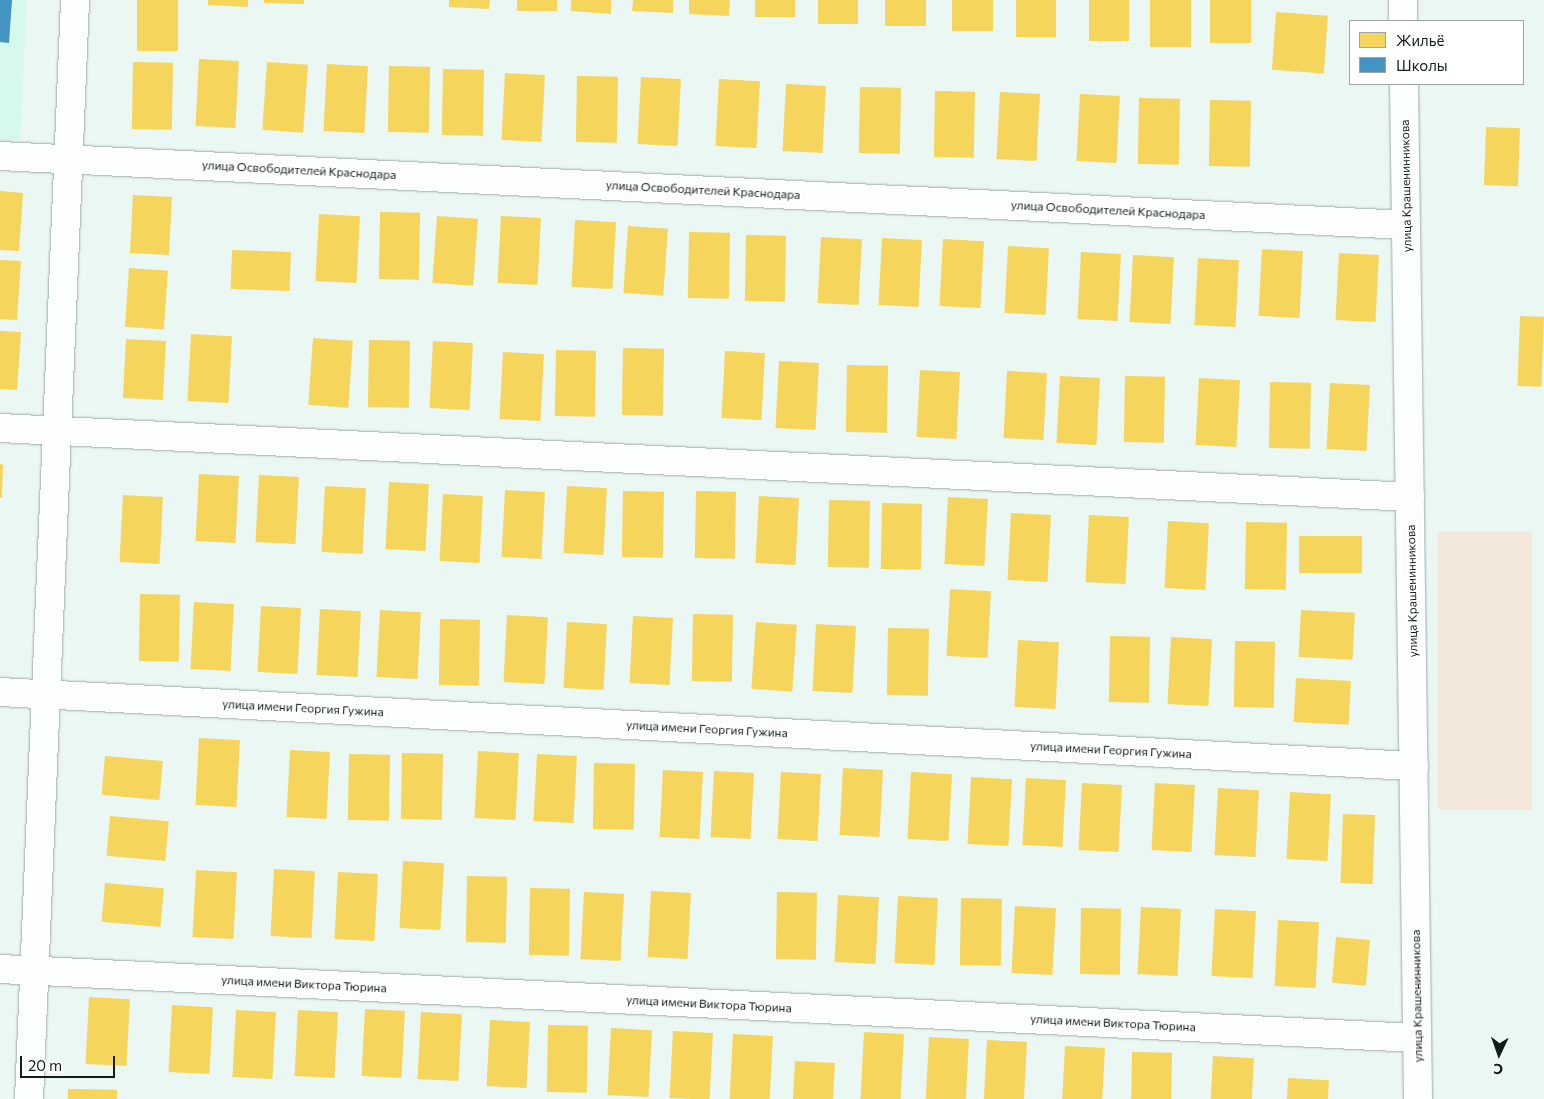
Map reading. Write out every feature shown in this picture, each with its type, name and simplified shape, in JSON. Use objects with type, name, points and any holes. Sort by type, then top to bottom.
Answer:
[{"type":"street","points":[[29,1099],[75,0]]},
{"type":"street","points":[[1402,0],[1403,20]]},
{"type":"street","name":"улица Крашенинникова","points":[[1404,85],[1418,1099]]},
{"type":"street","name":"улица Освободителей Краснодара","points":[[0,156],[1406,225]]},
{"type":"street","points":[[0,428],[1410,497]]},
{"type":"street","name":"улица имени Георгия Гужина","points":[[0,692],[1414,766]]},
{"type":"street","name":"улица имени Виктора Тюрина","points":[[0,969],[1417,1038]]},
{"type":"shaded area","points":[[0,0],[27,0],[20,141],[0,140]]},
{"type":"shaded area","points":[[1438,531],[1532,531],[1532,810],[1438,810]]},
{"type":"building: Жильё","points":[[137,0],[178,0],[178,51],[137,51]]},
{"type":"building: Жильё","points":[[208,0],[248,0],[248,7],[208,5]]},
{"type":"building: Жильё","points":[[264,0],[304,0],[304,4],[264,3]]},
{"type":"building: Жильё","points":[[449,0],[490,0],[489,9],[449,7]]},
{"type":"building: Жильё","points":[[517,0],[557,0],[557,11],[517,11]]},
{"type":"building: Жильё","points":[[571,0],[611,0],[611,14],[571,11]]},
{"type":"building: Жильё","points":[[633,0],[673,0],[673,13],[632,11]]},
{"type":"building: Жильё","points":[[689,0],[730,0],[729,16],[689,14]]},
{"type":"building: Жильё","points":[[755,0],[795,0],[795,17],[755,17]]},
{"type":"building: Жильё","points":[[818,0],[858,0],[858,24],[818,24]]},
{"type":"building: Жильё","points":[[885,0],[926,0],[926,26],[885,26]]},
{"type":"building: Жильё","points":[[952,0],[993,0],[993,31],[952,31]]},
{"type":"building: Жильё","points":[[1016,0],[1056,0],[1056,37],[1016,37]]},
{"type":"building: Жильё","points":[[1089,0],[1129,0],[1129,41],[1089,41]]},
{"type":"building: Жильё","points":[[1150,0],[1191,0],[1191,47],[1150,47]]},
{"type":"building: Жильё","points":[[1210,0],[1251,0],[1251,43],[1210,43]]},
{"type":"building: Жильё","points":[[1276,12],[1328,16],[1324,73],[1272,70]]},
{"type":"building: Жильё","points":[[199,59],[239,61],[235,128],[195,126]]},
{"type":"building: Жильё","points":[[133,62],[173,63],[172,130],[132,129]]},
{"type":"building: Жильё","points":[[267,62],[308,65],[303,133],[262,130]]},
{"type":"building: Жильё","points":[[327,64],[368,66],[364,133],[323,131]]},
{"type":"building: Жильё","points":[[389,66],[430,67],[429,133],[388,132]]},
{"type":"building: Жильё","points":[[443,69],[484,70],[483,136],[442,135]]},
{"type":"building: Жильё","points":[[505,73],[545,75],[541,142],[501,140]]},
{"type":"building: Жильё","points":[[577,76],[618,77],[617,143],[576,142]]},
{"type":"building: Жильё","points":[[641,77],[681,79],[677,146],[637,144]]},
{"type":"building: Жильё","points":[[719,79],[760,81],[756,148],[715,146]]},
{"type":"building: Жильё","points":[[786,84],[826,86],[822,153],[782,151]]},
{"type":"building: Жильё","points":[[860,87],[901,88],[900,154],[859,153]]},
{"type":"building: Жильё","points":[[935,91],[975,92],[974,158],[934,157]]},
{"type":"building: Жильё","points":[[1000,92],[1040,94],[1036,161],[996,159]]},
{"type":"building: Жильё","points":[[1080,94],[1120,96],[1116,163],[1076,161]]},
{"type":"building: Жильё","points":[[1139,98],[1180,99],[1179,165],[1138,164]]},
{"type":"building: Жильё","points":[[1210,100],[1251,101],[1250,167],[1209,166]]},
{"type":"building: Жильё","points":[[1486,127],[1520,128],[1518,186],[1484,185]]},
{"type":"building: Жильё","points":[[0,191],[23,193],[19,251],[0,250]]},
{"type":"building: Жильё","points":[[133,195],[172,197],[169,255],[130,253]]},
{"type":"building: Жильё","points":[[380,212],[420,213],[419,280],[379,279]]},
{"type":"building: Жильё","points":[[319,214],[360,216],[356,283],[315,281]]},
{"type":"building: Жильё","points":[[437,216],[478,219],[473,286],[432,283]]},
{"type":"building: Жильё","points":[[501,216],[541,218],[537,285],[497,283]]},
{"type":"building: Жильё","points":[[575,220],[616,222],[612,289],[571,287]]},
{"type":"building: Жильё","points":[[628,226],[668,229],[663,296],[623,293]]},
{"type":"building: Жильё","points":[[689,232],[730,233],[729,299],[688,298]]},
{"type":"building: Жильё","points":[[746,235],[786,236],[785,302],[745,301]]},
{"type":"building: Жильё","points":[[821,237],[862,239],[858,305],[818,303]]},
{"type":"building: Жильё","points":[[882,238],[922,240],[918,307],[878,305]]},
{"type":"building: Жильё","points":[[943,239],[984,241],[980,308],[939,306]]},
{"type":"building: Жильё","points":[[1008,246],[1049,248],[1045,315],[1004,313]]},
{"type":"building: Жильё","points":[[1262,249],[1303,251],[1299,318],[1258,316]]},
{"type":"building: Жильё","points":[[232,250],[291,252],[290,291],[231,289]]},
{"type":"building: Жильё","points":[[1081,252],[1121,254],[1117,321],[1077,319]]},
{"type":"building: Жильё","points":[[1339,253],[1379,255],[1375,322],[1335,320]]},
{"type":"building: Жильё","points":[[1133,255],[1174,257],[1170,324],[1129,322]]},
{"type":"building: Жильё","points":[[1198,258],[1239,260],[1235,327],[1194,325]]},
{"type":"building: Жильё","points":[[0,260],[21,261],[17,320],[0,319]]},
{"type":"building: Жильё","points":[[129,268],[168,271],[164,330],[125,327]]},
{"type":"building: Жильё","points":[[1520,316],[1544,317],[1542,387],[1518,386]]},
{"type":"building: Жильё","points":[[0,331],[21,332],[17,390],[0,389]]},
{"type":"building: Жильё","points":[[191,334],[232,336],[228,403],[187,401]]},
{"type":"building: Жильё","points":[[313,338],[353,341],[348,408],[308,405]]},
{"type":"building: Жильё","points":[[126,339],[166,341],[163,400],[123,398]]},
{"type":"building: Жильё","points":[[369,340],[410,341],[409,408],[368,407]]},
{"type":"building: Жильё","points":[[433,341],[473,343],[469,410],[429,408]]},
{"type":"building: Жильё","points":[[623,348],[664,349],[663,416],[622,415]]},
{"type":"building: Жильё","points":[[556,350],[596,351],[595,417],[555,416]]},
{"type":"building: Жильё","points":[[725,351],[765,353],[761,420],[721,418]]},
{"type":"building: Жильё","points":[[503,352],[544,354],[540,421],[499,419]]},
{"type":"building: Жильё","points":[[779,361],[819,363],[815,430],[775,428]]},
{"type":"building: Жильё","points":[[847,365],[888,366],[887,433],[846,432]]},
{"type":"building: Жильё","points":[[920,370],[960,372],[956,439],[916,437]]},
{"type":"building: Жильё","points":[[1007,371],[1047,373],[1043,440],[1003,438]]},
{"type":"building: Жильё","points":[[1060,376],[1100,378],[1096,445],[1056,443]]},
{"type":"building: Жильё","points":[[1125,376],[1165,377],[1164,443],[1124,442]]},
{"type":"building: Жильё","points":[[1199,378],[1240,380],[1236,447],[1195,445]]},
{"type":"building: Жильё","points":[[1270,382],[1311,383],[1310,449],[1269,448]]},
{"type":"building: Жильё","points":[[1330,383],[1370,385],[1366,451],[1327,449]]},
{"type":"building: Жильё","points":[[0,464],[3,465],[2,498],[0,498]]},
{"type":"building: Жильё","points":[[199,474],[239,476],[235,543],[195,541]]},
{"type":"building: Жильё","points":[[259,475],[299,477],[295,544],[255,542]]},
{"type":"building: Жильё","points":[[389,482],[429,484],[425,551],[385,549]]},
{"type":"building: Жильё","points":[[325,486],[366,488],[362,554],[322,552]]},
{"type":"building: Жильё","points":[[567,486],[607,488],[603,555],[563,553]]},
{"type":"building: Жильё","points":[[505,490],[545,492],[541,559],[501,557]]},
{"type":"building: Жильё","points":[[623,491],[664,492],[663,558],[622,557]]},
{"type":"building: Жильё","points":[[696,491],[736,492],[735,559],[695,558]]},
{"type":"building: Жильё","points":[[443,494],[483,496],[479,563],[439,561]]},
{"type":"building: Жильё","points":[[123,495],[163,497],[159,564],[119,562]]},
{"type":"building: Жильё","points":[[759,496],[799,498],[795,565],[755,563]]},
{"type":"building: Жильё","points":[[948,497],[988,499],[984,566],[944,564]]},
{"type":"building: Жильё","points":[[829,500],[870,501],[869,568],[828,567]]},
{"type":"building: Жильё","points":[[882,503],[922,504],[921,570],[881,569]]},
{"type":"building: Жильё","points":[[1011,513],[1051,515],[1047,582],[1007,580]]},
{"type":"building: Жильё","points":[[1089,515],[1129,517],[1125,584],[1085,582]]},
{"type":"building: Жильё","points":[[1168,521],[1209,523],[1205,590],[1164,588]]},
{"type":"building: Жильё","points":[[1246,522],[1287,523],[1286,590],[1245,589]]},
{"type":"building: Жильё","points":[[1299,536],[1362,536],[1362,573],[1299,573]]},
{"type":"building: Жильё","points":[[950,589],[991,591],[987,658],[946,656]]},
{"type":"building: Жильё","points":[[140,594],[180,595],[179,662],[139,661]]},
{"type":"building: Жильё","points":[[194,602],[234,604],[230,671],[190,669]]},
{"type":"building: Жильё","points":[[261,606],[301,608],[297,674],[258,672]]},
{"type":"building: Жильё","points":[[320,609],[361,611],[357,677],[317,675]]},
{"type":"building: Жильё","points":[[380,610],[421,612],[417,679],[376,677]]},
{"type":"building: Жильё","points":[[1301,610],[1355,613],[1352,660],[1299,657]]},
{"type":"building: Жильё","points":[[693,614],[733,615],[732,682],[692,681]]},
{"type":"building: Жильё","points":[[507,615],[548,617],[544,684],[503,682]]},
{"type":"building: Жильё","points":[[633,616],[673,618],[669,685],[629,683]]},
{"type":"building: Жильё","points":[[440,619],[480,620],[479,686],[439,685]]},
{"type":"building: Жильё","points":[[567,622],[607,624],[603,690],[564,688]]},
{"type":"building: Жильё","points":[[756,622],[797,625],[792,692],[751,689]]},
{"type":"building: Жильё","points":[[816,624],[856,626],[852,693],[812,691]]},
{"type":"building: Жильё","points":[[888,628],[929,629],[928,696],[887,695]]},
{"type":"building: Жильё","points":[[1110,636],[1150,637],[1149,703],[1109,702]]},
{"type":"building: Жильё","points":[[1171,637],[1212,639],[1208,706],[1167,704]]},
{"type":"building: Жильё","points":[[1018,640],[1059,642],[1055,709],[1014,707]]},
{"type":"building: Жильё","points":[[1235,641],[1275,642],[1274,708],[1234,707]]},
{"type":"building: Жильё","points":[[1296,678],[1351,681],[1349,725],[1294,722]]},
{"type":"building: Жильё","points":[[199,738],[240,740],[236,807],[195,805]]},
{"type":"building: Жильё","points":[[290,750],[330,752],[326,819],[286,817]]},
{"type":"building: Жильё","points":[[478,751],[519,753],[515,820],[474,818]]},
{"type":"building: Жильё","points":[[402,753],[443,754],[442,820],[401,819]]},
{"type":"building: Жильё","points":[[349,754],[390,755],[389,821],[348,820]]},
{"type":"building: Жильё","points":[[537,754],[577,756],[573,823],[533,821]]},
{"type":"building: Жильё","points":[[105,756],[163,761],[159,800],[102,795]]},
{"type":"building: Жильё","points":[[594,763],[635,764],[634,830],[593,829]]},
{"type":"building: Жильё","points":[[843,768],[883,770],[879,837],[839,835]]},
{"type":"building: Жильё","points":[[663,770],[703,772],[699,839],[659,837]]},
{"type":"building: Жильё","points":[[714,771],[754,773],[750,839],[711,837]]},
{"type":"building: Жильё","points":[[781,772],[821,774],[817,841],[777,839]]},
{"type":"building: Жильё","points":[[911,772],[952,774],[948,841],[907,839]]},
{"type":"building: Жильё","points":[[971,777],[1012,779],[1008,846],[967,844]]},
{"type":"building: Жильё","points":[[1026,778],[1066,780],[1062,847],[1022,845]]},
{"type":"building: Жильё","points":[[1082,783],[1122,785],[1118,852],[1078,850]]},
{"type":"building: Жильё","points":[[1155,783],[1195,785],[1191,852],[1151,850]]},
{"type":"building: Жильё","points":[[1218,788],[1259,790],[1255,857],[1214,855]]},
{"type":"building: Жильё","points":[[1290,792],[1331,794],[1327,861],[1286,859]]},
{"type":"building: Жильё","points":[[1343,814],[1375,815],[1373,884],[1341,883]]},
{"type":"building: Жильё","points":[[110,816],[169,821],[165,861],[107,856]]},
{"type":"building: Жильё","points":[[403,861],[444,863],[440,930],[399,928]]},
{"type":"building: Жильё","points":[[274,869],[315,871],[311,938],[270,936]]},
{"type":"building: Жильё","points":[[196,870],[237,872],[233,939],[192,937]]},
{"type":"building: Жильё","points":[[338,872],[378,874],[374,941],[334,939]]},
{"type":"building: Жильё","points":[[467,876],[507,877],[506,943],[466,942]]},
{"type":"building: Жильё","points":[[105,883],[164,888],[160,927],[102,922]]},
{"type":"building: Жильё","points":[[530,888],[570,889],[569,956],[529,955]]},
{"type":"building: Жильё","points":[[651,891],[691,893],[687,959],[648,957]]},
{"type":"building: Жильё","points":[[584,892],[624,894],[620,961],[580,959]]},
{"type":"building: Жильё","points":[[777,892],[817,893],[816,960],[776,959]]},
{"type":"building: Жильё","points":[[838,895],[879,897],[875,964],[834,962]]},
{"type":"building: Жильё","points":[[898,896],[938,898],[934,965],[894,963]]},
{"type":"building: Жильё","points":[[961,898],[1002,899],[1001,966],[960,965]]},
{"type":"building: Жильё","points":[[1015,906],[1056,908],[1052,975],[1011,973]]},
{"type":"building: Жильё","points":[[1141,907],[1181,909],[1177,976],[1137,974]]},
{"type":"building: Жильё","points":[[1081,908],[1121,909],[1120,975],[1080,974]]},
{"type":"building: Жильё","points":[[1215,909],[1256,911],[1252,978],[1211,976]]},
{"type":"building: Жильё","points":[[1278,920],[1319,922],[1315,988],[1275,986]]},
{"type":"building: Жильё","points":[[1336,937],[1370,940],[1366,986],[1332,983]]},
{"type":"building: Жильё","points":[[89,997],[130,999],[126,1066],[85,1064]]},
{"type":"building: Жильё","points":[[172,1005],[213,1007],[209,1074],[168,1072]]},
{"type":"building: Жильё","points":[[365,1009],[405,1011],[401,1078],[361,1076]]},
{"type":"building: Жильё","points":[[236,1010],[276,1012],[272,1079],[232,1077]]},
{"type":"building: Жильё","points":[[298,1010],[338,1012],[334,1078],[295,1076]]},
{"type":"building: Жильё","points":[[421,1012],[462,1014],[458,1081],[417,1079]]},
{"type":"building: Жильё","points":[[490,1020],[530,1022],[526,1088],[487,1086]]},
{"type":"building: Жильё","points":[[548,1025],[588,1026],[587,1093],[547,1092]]},
{"type":"building: Жильё","points":[[611,1028],[652,1030],[648,1097],[607,1095]]},
{"type":"building: Жильё","points":[[673,1031],[713,1033],[709,1099],[669,1098]]},
{"type":"building: Жильё","points":[[864,1032],[904,1034],[901,1099],[860,1099]]},
{"type":"building: Жильё","points":[[733,1034],[773,1036],[770,1099],[730,1099]]},
{"type":"building: Жильё","points":[[929,1037],[969,1039],[966,1099],[926,1099]]},
{"type":"building: Жильё","points":[[987,1040],[1027,1042],[1024,1099],[984,1099]]},
{"type":"building: Жильё","points":[[1065,1046],[1105,1048],[1102,1099],[1062,1099]]},
{"type":"building: Жильё","points":[[1132,1052],[1172,1053],[1171,1099],[1131,1099]]},
{"type":"building: Жильё","points":[[1213,1056],[1254,1058],[1252,1099],[1211,1099]]},
{"type":"building: Жильё","points":[[795,1061],[835,1063],[833,1099],[793,1099]]},
{"type":"building: Жильё","points":[[1288,1078],[1329,1080],[1328,1099],[1287,1099]]},
{"type":"building: Жильё","points":[[68,1089],[117,1090],[117,1099],[68,1099]]},
{"type":"building: Школы","points":[[0,0],[12,0],[9,43],[0,42]]}]
